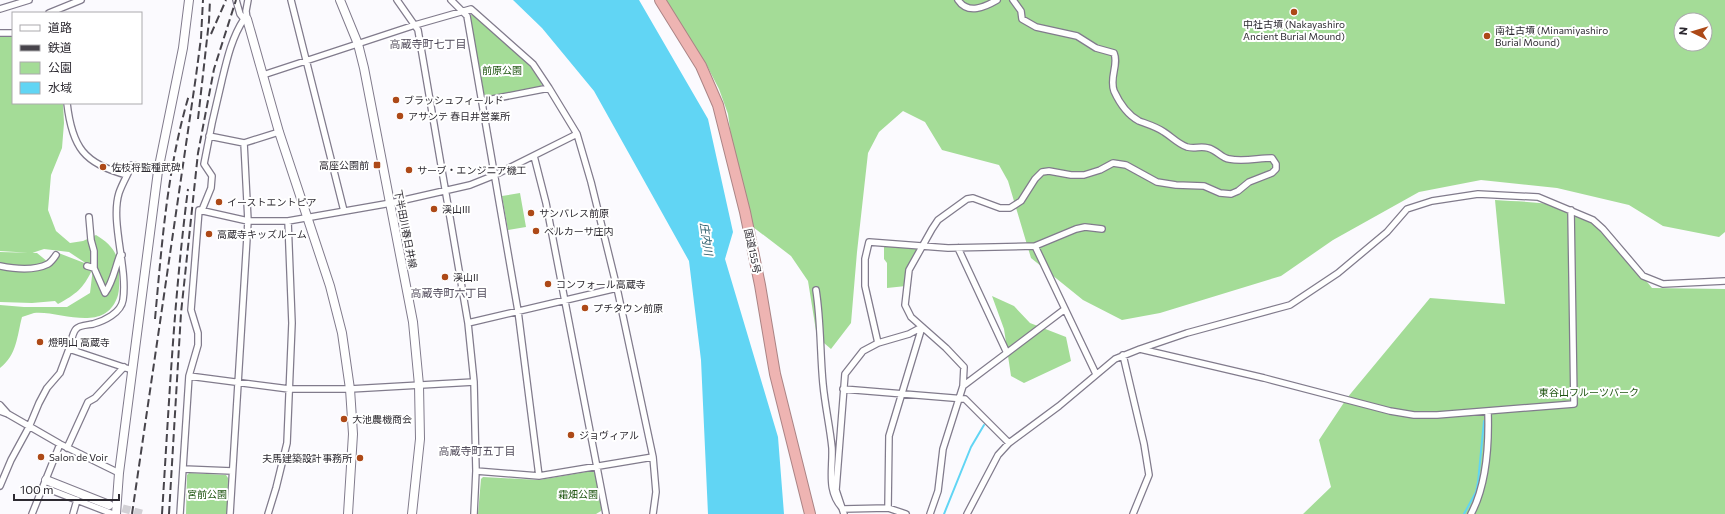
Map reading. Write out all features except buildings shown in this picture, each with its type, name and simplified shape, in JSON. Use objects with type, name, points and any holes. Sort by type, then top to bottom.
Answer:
[{"type":"highway","name":"国道155号","points":[[660,0],[710,84],[724,123],[760,285],[775,374],[810,514]]},
{"type":"street","points":[[0,9],[29,0]]},
{"type":"street","points":[[51,12],[81,0]]},
{"type":"street","points":[[44,484],[77,500],[115,514],[128,368],[158,171],[183,48],[189,0]]},
{"type":"street","points":[[236,0],[240,14],[246,19]]},
{"type":"street","points":[[248,0],[246,19],[279,132],[330,286],[342,333],[350,389],[353,434],[348,514]]},
{"type":"street","points":[[291,0],[344,211]]},
{"type":"street","name":"下半田川春日井線","points":[[340,0],[358,44],[391,203],[413,322],[419,385],[420,439],[412,514]]},
{"type":"street","points":[[397,0],[418,30],[468,324],[474,382],[476,471],[474,514]]},
{"type":"street","points":[[451,0],[467,16],[518,311],[539,476]]},
{"type":"street","points":[[958,0],[968,8],[980,8],[997,0]]},
{"type":"street","points":[[930,514],[938,491],[943,449],[963,386],[964,367],[911,317],[905,305],[909,270],[921,246],[938,220],[967,199],[973,198],[1000,208],[1010,208],[1021,202],[1035,179],[1042,172],[1049,171],[1071,175],[1084,175],[1100,170],[1113,163],[1119,163],[1161,183],[1204,186],[1220,193],[1230,194],[1238,191],[1249,182],[1272,173],[1276,169],[1276,164],[1272,158],[1249,160],[1229,159],[1214,150],[1189,147],[1181,144],[1164,131],[1137,120],[1122,106],[1113,89],[1112,76],[1117,59],[1114,52],[1096,48],[1077,36],[1036,27],[1022,19],[1021,11],[1013,0]]},
{"type":"street","points":[[263,75],[415,25],[471,9],[533,64],[577,134],[591,182],[617,288],[653,457],[656,492],[653,514]]},
{"type":"street","points":[[180,514],[189,376],[198,345],[198,333],[191,310],[199,210],[202,210],[211,188],[212,176],[204,164],[226,62],[236,31],[246,19]]},
{"type":"street","points":[[0,34],[12,33]]},
{"type":"street","points":[[482,101],[549,88]]},
{"type":"street","points":[[67,104],[73,136],[83,152],[91,161],[99,166],[127,175]]},
{"type":"street","points":[[209,136],[244,143],[279,132]]},
{"type":"street","points":[[202,210],[248,221],[288,221],[307,219],[391,203],[445,192],[470,185],[495,175],[577,134]]},
{"type":"street","points":[[230,514],[248,221],[244,143]]},
{"type":"street","points":[[534,156],[546,203],[605,513]]},
{"type":"street","points":[[0,486],[11,460],[29,427],[47,388],[60,373],[75,330],[79,327],[111,316],[123,301],[122,254],[117,208],[119,193],[132,165],[158,171]]},
{"type":"street","points":[[967,514],[998,455],[1009,443],[1059,406],[1115,359],[1187,333],[1290,305],[1338,273],[1387,232],[1407,209],[1432,200],[1478,194],[1538,197],[1593,220],[1603,229],[1643,276],[1663,284],[1725,281]]},
{"type":"street","points":[[1140,349],[1264,378],[1390,411],[1414,415],[1488,412],[1574,404],[1571,210]]},
{"type":"street","points":[[89,217],[91,240],[94,251],[94,268],[105,293],[111,285],[120,255],[122,254]]},
{"type":"street","points":[[268,514],[287,442],[292,322],[288,221]]},
{"type":"street","points":[[878,343],[865,286],[865,259],[869,242],[958,248],[1035,246],[1076,229],[1085,227],[1102,229]]},
{"type":"street","points":[[1035,246],[1096,374]]},
{"type":"street","points":[[958,248],[1007,353]]},
{"type":"street","points":[[0,266],[17,268],[48,264],[56,255]]},
{"type":"street","points":[[87,266],[94,268]]},
{"type":"street","points":[[468,324],[617,288]]},
{"type":"street","points":[[816,290],[819,313],[824,403],[832,448],[832,490],[837,502],[844,511]]},
{"type":"street","points":[[963,386],[1065,309]]},
{"type":"street","points":[[844,511],[836,490],[845,374],[863,351],[878,343],[909,334],[922,327]]},
{"type":"street","points":[[888,508],[889,436],[922,327]]},
{"type":"street","points":[[69,349],[128,368]]},
{"type":"street","points":[[1123,355],[1144,444],[1148,475],[1133,514]]},
{"type":"street","points":[[67,448],[88,402],[95,398],[128,368]]},
{"type":"street","points":[[189,376],[289,389],[350,389],[474,382]]},
{"type":"street","points":[[843,389],[902,395],[960,397],[965,399],[1009,443]]},
{"type":"street","points":[[0,405],[8,414],[29,427],[67,448],[119,473]]},
{"type":"street","points":[[0,412],[8,414]]},
{"type":"street","points":[[1471,514],[1478,502],[1486,460],[1488,412]]},
{"type":"street","points":[[32,514],[60,444]]},
{"type":"street","points":[[476,471],[539,476],[653,457]]},
{"type":"street","points":[[183,469],[232,471]]},
{"type":"street","points":[[44,484],[109,505]]},
{"type":"street","points":[[73,514],[77,500]]},
{"type":"street","points":[[844,511],[888,508],[906,514]]},
{"type":"green space","points":[[666,0],[1725,0],[1725,232],[1719,237],[1663,226],[1629,205],[1557,188],[1481,180],[1419,192],[1333,240],[1281,276],[1160,313],[1122,320],[1083,300],[1031,258],[1008,181],[999,165],[942,150],[925,122],[903,111],[879,132],[868,153],[851,323],[831,349],[817,337],[808,281],[791,256],[753,227],[735,167],[728,114],[719,89],[706,64],[679,25]]},
{"type":"green space","name":"前原公園","points":[[473,14],[530,66],[542,84],[541,87],[487,97],[484,94],[470,16]]},
{"type":"green space","points":[[0,36],[12,37],[12,104],[63,104],[64,123],[62,148],[51,175],[48,210],[56,231],[70,243],[83,241],[96,235],[114,250],[119,267],[119,292],[117,298],[110,309],[102,315],[91,318],[44,313],[34,313],[22,317],[16,345],[6,363],[0,368],[0,305],[24,307],[67,307],[90,293],[93,268],[69,252],[44,249],[32,253],[0,251]]},
{"type":"green space","points":[[520,193],[526,227],[508,230],[502,196]]},
{"type":"green space","name":"東谷山フルーツパーク","points":[[1495,200],[1534,202],[1553,205],[1571,210],[1584,216],[1606,233],[1652,288],[1725,289],[1725,514],[1303,514],[1331,487],[1319,440],[1347,398],[1430,298],[1505,304]]},
{"type":"green space","points":[[884,243],[921,247],[909,270],[906,286],[887,288],[887,263],[884,259]]},
{"type":"green space","points":[[0,252],[37,253],[48,262],[56,252],[87,264],[92,270],[78,290],[58,304],[55,301],[32,303],[0,302]]},
{"type":"green space","points":[[992,296],[1014,306],[1030,323],[1066,337],[1071,361],[1024,383],[1011,376],[1004,329]]},
{"type":"green space","name":"霜畑公園","points":[[592,471],[595,473],[602,508],[601,511],[596,514],[478,514],[481,479],[483,477],[539,480]]},
{"type":"green space","name":"宮前公園","points":[[189,473],[226,475],[228,478],[227,514],[186,514],[187,475]]},
{"type":"water","name":"庄内川","points":[[513,0],[639,0],[708,119],[733,232],[725,259],[778,437],[784,514],[708,514],[701,360],[689,261],[594,91],[542,28]]},
{"type":"waterway","points":[[1464,514],[1476,492],[1484,421]]},
{"type":"waterway","points":[[944,514],[971,447],[984,425]]},
{"type":"tunnel","points":[[111,505],[143,514]]},
{"type":"railway","points":[[132,514],[196,76],[201,38],[203,0]]},
{"type":"railway","points":[[198,119],[210,0]]},
{"type":"railway","points":[[211,34],[226,0]]},
{"type":"railway","points":[[169,514],[181,313],[198,153],[214,69],[236,0]]},
{"type":"railway","points":[[155,319],[170,178],[189,95]]},
{"type":"railway","points":[[162,514],[175,311],[188,189]]},
{"type":"place","name":"中社古墳 (Nakayashiro Ancient Burial Mound)","points":[[1294,12]]},
{"type":"place","name":"南社古墳 (Minamiyashiro Burial Mound)","points":[[1487,36]]},
{"type":"place","name":"ブラッシュフィールド","points":[[396,100]]},
{"type":"place","name":"アサンテ 春日井営業所","points":[[400,116]]},
{"type":"place","name":"高座公園前","points":[[377,165]]},
{"type":"place","name":"佐枝将監種武碑","points":[[103,167]]},
{"type":"place","name":"サーブ・エンジニア機工","points":[[409,170]]},
{"type":"place","name":"イーストエントピア","points":[[219,202]]},
{"type":"place","name":"渓山III","points":[[434,209]]},
{"type":"place","name":"サンパレス前原","points":[[531,213]]},
{"type":"place","name":"ベルカーサ庄内","points":[[536,231]]},
{"type":"place","name":"高蔵寺キッズルーム","points":[[209,234]]},
{"type":"place","name":"渓山II","points":[[445,277]]},
{"type":"place","name":"コンフォール高蔵寺","points":[[548,284]]},
{"type":"place","name":"プチタウン前原","points":[[585,308]]},
{"type":"place","name":"燈明山 高蔵寺","points":[[40,342]]},
{"type":"place","name":"大池農機商会","points":[[344,419]]},
{"type":"place","name":"ジョヴィアル","points":[[571,435]]},
{"type":"place","name":"Salon de Voir","points":[[41,457]]},
{"type":"place","name":"夫馬建築設計事務所","points":[[360,458]]},
{"type":"district","name":"高蔵寺町七丁目","points":[[428,43]]},
{"type":"district","name":"高蔵寺町六丁目","points":[[449,292]]},
{"type":"district","name":"高蔵寺町五丁目","points":[[477,450]]}]
